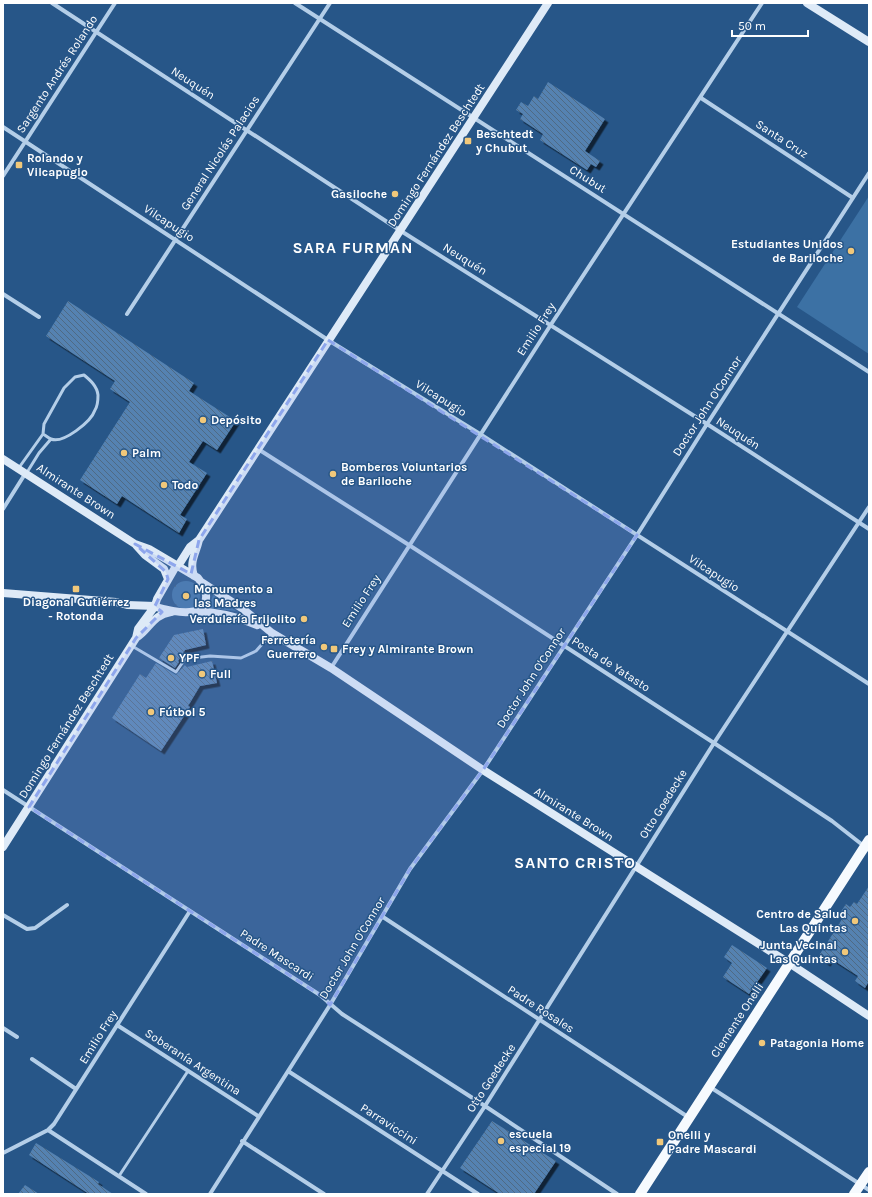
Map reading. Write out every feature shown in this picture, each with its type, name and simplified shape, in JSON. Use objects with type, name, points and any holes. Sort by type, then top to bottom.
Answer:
[{"type":"main road","name":"Clemente Onelli","points":[[640,1194],[789,963],[868,845]]},
{"type":"main road","points":[[854,1194],[865,1188],[869,1172]]},
{"type":"street","name":"Neuquén","points":[[52,3],[401,231],[707,424],[869,529]]},
{"type":"street","name":"Sargento Andrés Rolando","points":[[3,176],[115,3]]},
{"type":"street","name":"Chubut","points":[[295,3],[869,372]]},
{"type":"street","name":"General Nicolás Palacios","points":[[128,314],[330,3]]},
{"type":"street","name":"Domingo Fernández Beschtedt","points":[[134,642],[138,629],[156,604],[168,579],[190,547],[199,540],[548,3]]},
{"type":"street","name":"Emilio Frey","points":[[331,668],[480,434],[762,3]]},
{"type":"street","points":[[807,3],[869,42]]},
{"type":"street","name":"Santa Cruz","points":[[700,98],[853,198]]},
{"type":"street","name":"Vilcapugio","points":[[3,128],[176,239],[328,340],[480,434],[869,684]]},
{"type":"street","name":"Doctor John O'Connor","points":[[210,1194],[242,1141],[330,1004],[413,865],[483,770],[637,536],[707,424],[869,173]]},
{"type":"street","points":[[3,294],[39,317]]},
{"type":"street","name":"Posta de Yatasto","points":[[257,449],[409,545],[868,845]]},
{"type":"street","name":"Almirante Brown","points":[[3,458],[135,544],[149,549],[194,576],[243,609],[270,631]]},
{"type":"street","points":[[3,509],[26,474]]},
{"type":"street","name":"Otto Goedecke","points":[[427,1194],[485,1106],[714,743],[869,507]]},
{"type":"street","name":"Domingo Fernández Beschtedt","points":[[194,576],[192,561],[197,551],[199,540]]},
{"type":"street","name":"Almirante Brown","points":[[135,544],[145,555],[164,569],[168,579]]},
{"type":"street","points":[[195,612],[201,608],[206,601],[206,591],[203,583]]},
{"type":"street","points":[[3,594],[116,602],[128,600],[150,601],[174,611]]},
{"type":"street","name":"Domingo Fernández Beschtedt","points":[[3,847],[134,642],[155,618],[174,611]]},
{"type":"street","name":"Almirante Brown","points":[[174,611],[210,612],[235,616],[270,631],[331,668],[483,770],[789,963],[869,1016]]},
{"type":"street","name":"Padre Mascardi","points":[[3,790],[320,995],[342,1014],[485,1106],[617,1194]]},
{"type":"street","points":[[3,915],[27,929],[35,928],[67,905]]},
{"type":"street","name":"Emilio Frey","points":[[3,1153],[48,1130],[54,1124],[190,911]]},
{"type":"street","name":"Padre Rosales","points":[[383,917],[690,1118]]},
{"type":"street","name":"Soberanía Argentina","points":[[117,1025],[258,1116]]},
{"type":"street","points":[[3,1028],[17,1037]]},
{"type":"street","points":[[32,1059],[76,1089]]},
{"type":"street","name":"Parraviccini","points":[[288,1071],[478,1194]]},
{"type":"street","points":[[710,1087],[865,1188]]},
{"type":"street","points":[[48,1130],[146,1194]]},
{"type":"street","points":[[242,1141],[324,1194]]},
{"type":"lane","points":[[18,469],[43,434],[44,424],[64,388],[75,377],[84,375],[93,382],[98,394],[95,410],[83,425],[61,440],[51,439],[43,434]]},
{"type":"lane","points":[[26,474],[39,453],[51,439]]},
{"type":"lane","points":[[134,642],[176,672],[185,659],[210,656],[241,658],[248,656],[256,651],[270,631]]},
{"type":"lane","points":[[119,1176],[188,1071]]},
{"type":"highlighted area","points":[[328,340],[637,535],[483,770],[410,869],[330,1005],[320,995],[29,807],[136,638],[162,612],[155,606],[168,579],[166,572],[135,544],[191,574],[199,540]]},
{"type":"green space","name":"Estudiantes Unidos de Bariloche","points":[[869,196],[869,354],[797,307]]},
{"type":"green space","points":[[186,581],[196,585],[200,595],[196,605],[186,609],[176,605],[172,595],[176,585]]},
{"type":"green space","points":[[213,595],[236,611],[209,608]]},
{"type":"building","points":[[548,82],[605,119],[585,151],[600,161],[596,167],[591,164],[587,170],[540,140],[543,134],[520,119],[523,114],[516,110],[521,102],[528,106],[534,96],[538,99]]},
{"type":"building","points":[[68,301],[194,383],[189,391],[236,421],[217,450],[203,441],[189,462],[207,473],[180,515],[187,519],[179,533],[122,496],[117,504],[80,480],[130,402],[110,389],[115,381],[46,336]]},
{"type":"building","points":[[203,629],[206,645],[185,650],[175,668],[159,658],[174,635]]},
{"type":"building","name":"Fútbol 5","points":[[212,661],[217,683],[200,686],[188,706],[190,707],[161,751],[112,718],[140,674],[146,678],[156,663],[176,675],[185,665],[187,667]]},
{"type":"building","name":"Junta Vecinal Las Quintas","points":[[869,886],[869,981],[865,988],[855,981],[858,976],[830,958],[827,963],[818,957],[844,916],[840,913],[846,904],[850,907],[854,902],[857,904]]},
{"type":"building","points":[[732,945],[767,968],[749,994],[723,977],[732,963],[724,957]]},
{"type":"building","name":"escuela especial 19","points":[[492,1121],[556,1161],[534,1194],[500,1194],[460,1168]]},
{"type":"building","points":[[36,1143],[99,1182],[98,1184],[113,1194],[89,1194],[29,1155]]},
{"type":"building","points":[[25,1185],[39,1194],[18,1194]]},
{"type":"place","name":"Beschtedt y Chubut","points":[[468,141]]},
{"type":"place","name":"Rolando y Vilcapugio","points":[[19,165]]},
{"type":"place","name":"Gasiloche","points":[[395,194]]},
{"type":"place","name":"Estudiantes Unidos de Bariloche","points":[[851,251]]},
{"type":"place","name":"Depósito","points":[[203,420]]},
{"type":"place","name":"Palm","points":[[124,453]]},
{"type":"place","name":"Bomberos Voluntarios de Bariloche","points":[[333,474]]},
{"type":"place","name":"Todo","points":[[164,485]]},
{"type":"place","name":"Diagonal Gutiérrez - Rotonda","points":[[76,589]]},
{"type":"place","name":"Monumento a las Madres","points":[[186,596]]},
{"type":"place","name":"Verdulería Frijolito","points":[[304,619]]},
{"type":"place","name":"Ferretería Guerrero","points":[[324,647]]},
{"type":"place","name":"Frey y Almirante Brown","points":[[334,649]]},
{"type":"place","name":"YPF","points":[[171,658]]},
{"type":"place","name":"Full","points":[[202,674]]},
{"type":"place","name":"Fútbol 5","points":[[151,712]]},
{"type":"place","name":"Centro de Salud Las Quintas","points":[[855,921]]},
{"type":"place","name":"Junta Vecinal Las Quintas","points":[[845,952]]},
{"type":"place","name":"Patagonia Home","points":[[762,1043]]},
{"type":"place","name":"escuela especial 19","points":[[501,1141]]},
{"type":"place","name":"Onelli y Padre Mascardi","points":[[660,1142]]},
{"type":"district","name":"SARA FURMAN","points":[[353,247]]},
{"type":"district","name":"SANTO CRISTO","points":[[575,862]]}]
